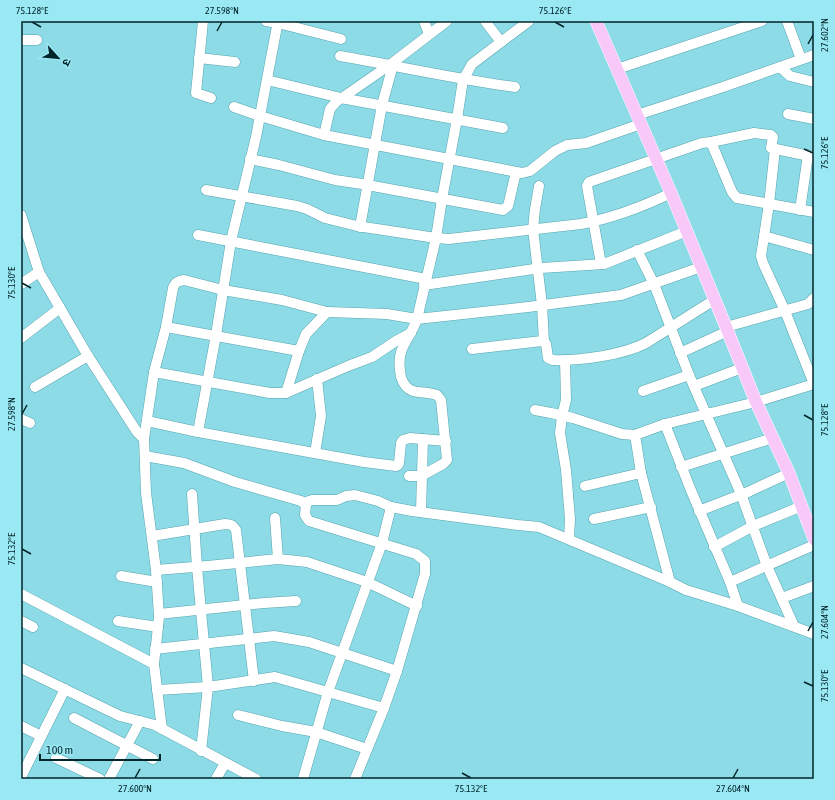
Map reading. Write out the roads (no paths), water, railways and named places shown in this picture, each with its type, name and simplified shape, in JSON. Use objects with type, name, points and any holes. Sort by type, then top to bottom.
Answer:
[{"type":"main road","points":[[597,21],[657,160],[756,402],[789,473],[802,506],[810,517],[814,539]]},
{"type":"street","points":[[203,21],[196,93],[211,98]]},
{"type":"street","points":[[266,21],[278,22],[341,39]]},
{"type":"street","points":[[424,21],[429,34]]},
{"type":"street","points":[[324,135],[330,109],[341,98],[392,65],[446,21]]},
{"type":"street","points":[[485,21],[501,42]]},
{"type":"street","points":[[409,476],[421,476],[446,463],[448,457],[441,400],[439,396],[412,391],[406,387],[402,380],[399,366],[403,345],[411,333],[417,319],[436,238],[449,159],[458,119],[463,80],[472,64],[529,21]]},
{"type":"street","points":[[617,69],[762,21]]},
{"type":"street","points":[[787,21],[800,59]]},
{"type":"street","points":[[198,432],[216,335],[231,241],[260,116],[278,22]]},
{"type":"street","points":[[21,40],[36,40]]},
{"type":"street","points":[[234,107],[324,135],[522,173],[530,171],[555,151],[567,145],[586,143],[639,119],[814,55]]},
{"type":"street","points":[[340,56],[463,80],[515,87]]},
{"type":"street","points":[[199,58],[235,62]]},
{"type":"street","points":[[360,227],[382,105],[392,65]]},
{"type":"street","points":[[780,67],[790,76],[814,82]]},
{"type":"street","points":[[267,80],[341,98],[503,128]]},
{"type":"street","points":[[788,114],[814,119]]},
{"type":"street","points":[[601,264],[587,186],[589,182],[657,160],[702,143],[754,133],[772,135],[771,148],[811,156],[800,210]]},
{"type":"street","points":[[711,142],[734,196],[740,199],[814,212]]},
{"type":"street","points":[[534,410],[562,416],[622,434],[635,435],[665,424],[756,402],[814,384],[761,256],[775,149]]},
{"type":"street","points":[[250,160],[279,165],[335,180],[503,210],[510,202],[516,172]]},
{"type":"street","points":[[539,186],[533,229],[542,305],[544,342],[546,344],[548,358],[553,360],[565,360],[628,351],[641,346],[714,300]]},
{"type":"street","points":[[206,190],[297,206],[325,218],[360,227],[436,238],[473,237],[594,221],[642,206],[671,194]]},
{"type":"street","points":[[21,215],[39,272],[88,356],[137,432],[144,439]]},
{"type":"street","points":[[198,235],[356,266],[425,282],[537,268],[601,264],[686,231]]},
{"type":"street","points":[[764,236],[814,250]]},
{"type":"street","points":[[638,250],[654,284],[689,375],[741,494],[767,566],[794,626]]},
{"type":"street","points":[[162,729],[154,664],[159,614],[156,570],[146,493],[144,439],[154,372],[166,327],[175,283],[184,280],[223,290],[282,300],[327,312],[388,314],[417,319],[621,295],[701,267]]},
{"type":"street","points":[[21,284],[39,272]]},
{"type":"street","points":[[680,353],[727,329],[784,312],[812,300],[814,313]]},
{"type":"street","points":[[21,338],[60,308]]},
{"type":"street","points":[[286,393],[306,334],[327,312]]},
{"type":"street","points":[[166,327],[299,351]]},
{"type":"street","points":[[154,372],[270,393],[286,393],[372,357],[411,333]]},
{"type":"street","points":[[472,349],[544,342]]},
{"type":"street","points":[[35,386],[88,356]]},
{"type":"street","points":[[565,360],[566,400],[560,433],[566,470],[570,539]]},
{"type":"street","points":[[694,386],[742,368]]},
{"type":"street","points":[[643,391],[689,375]]},
{"type":"street","points":[[315,453],[321,416],[317,379]]},
{"type":"street","points":[[147,421],[198,432],[364,462],[396,466],[400,463],[401,443],[403,440],[410,438],[446,441]]},
{"type":"street","points":[[665,424],[681,468],[730,582],[738,606]]},
{"type":"street","points":[[635,435],[641,473],[670,582]]},
{"type":"street","points":[[681,468],[773,438]]},
{"type":"street","points":[[421,512],[423,439]]},
{"type":"street","points":[[145,456],[184,463],[235,482],[304,503],[312,500],[337,500],[346,496],[355,496],[378,501],[391,507],[539,527],[686,590],[738,606],[814,634]]},
{"type":"street","points":[[585,486],[641,473]]},
{"type":"street","points":[[699,511],[789,473]]},
{"type":"street","points":[[192,494],[208,687],[202,751]]},
{"type":"street","points":[[304,503],[306,505],[305,515],[309,521],[416,554],[425,561],[425,574],[417,606],[397,671],[384,708],[355,779]]},
{"type":"street","points":[[714,547],[753,526],[802,506]]},
{"type":"street","points":[[303,779],[328,692],[364,596],[367,582],[382,543],[391,507]]},
{"type":"street","points":[[594,519],[651,507]]},
{"type":"street","points":[[275,518],[278,559]]},
{"type":"street","points":[[152,536],[230,524],[234,526],[236,530],[254,681]]},
{"type":"street","points":[[730,582],[814,545]]},
{"type":"street","points":[[156,570],[278,559],[307,562],[367,582],[417,606]]},
{"type":"street","points":[[121,576],[157,582]]},
{"type":"street","points":[[782,598],[814,586]]},
{"type":"street","points":[[21,594],[154,664]]},
{"type":"street","points":[[159,614],[296,601]]},
{"type":"street","points":[[118,620],[158,627]]},
{"type":"street","points":[[21,621],[33,627]]},
{"type":"street","points":[[155,649],[248,638],[284,636],[343,652],[397,671]]},
{"type":"street","points":[[21,668],[120,716],[155,725],[256,779]]},
{"type":"street","points":[[157,690],[208,687],[275,677],[384,708]]},
{"type":"street","points":[[21,776],[65,690]]},
{"type":"street","points":[[238,715],[282,726],[316,732],[367,749]]},
{"type":"street","points":[[74,718],[153,759]]},
{"type":"street","points":[[110,779],[140,721]]},
{"type":"street","points":[[21,726],[41,736]]},
{"type":"street","points":[[56,758],[100,779]]},
{"type":"street","points":[[216,779],[225,763]]}]
